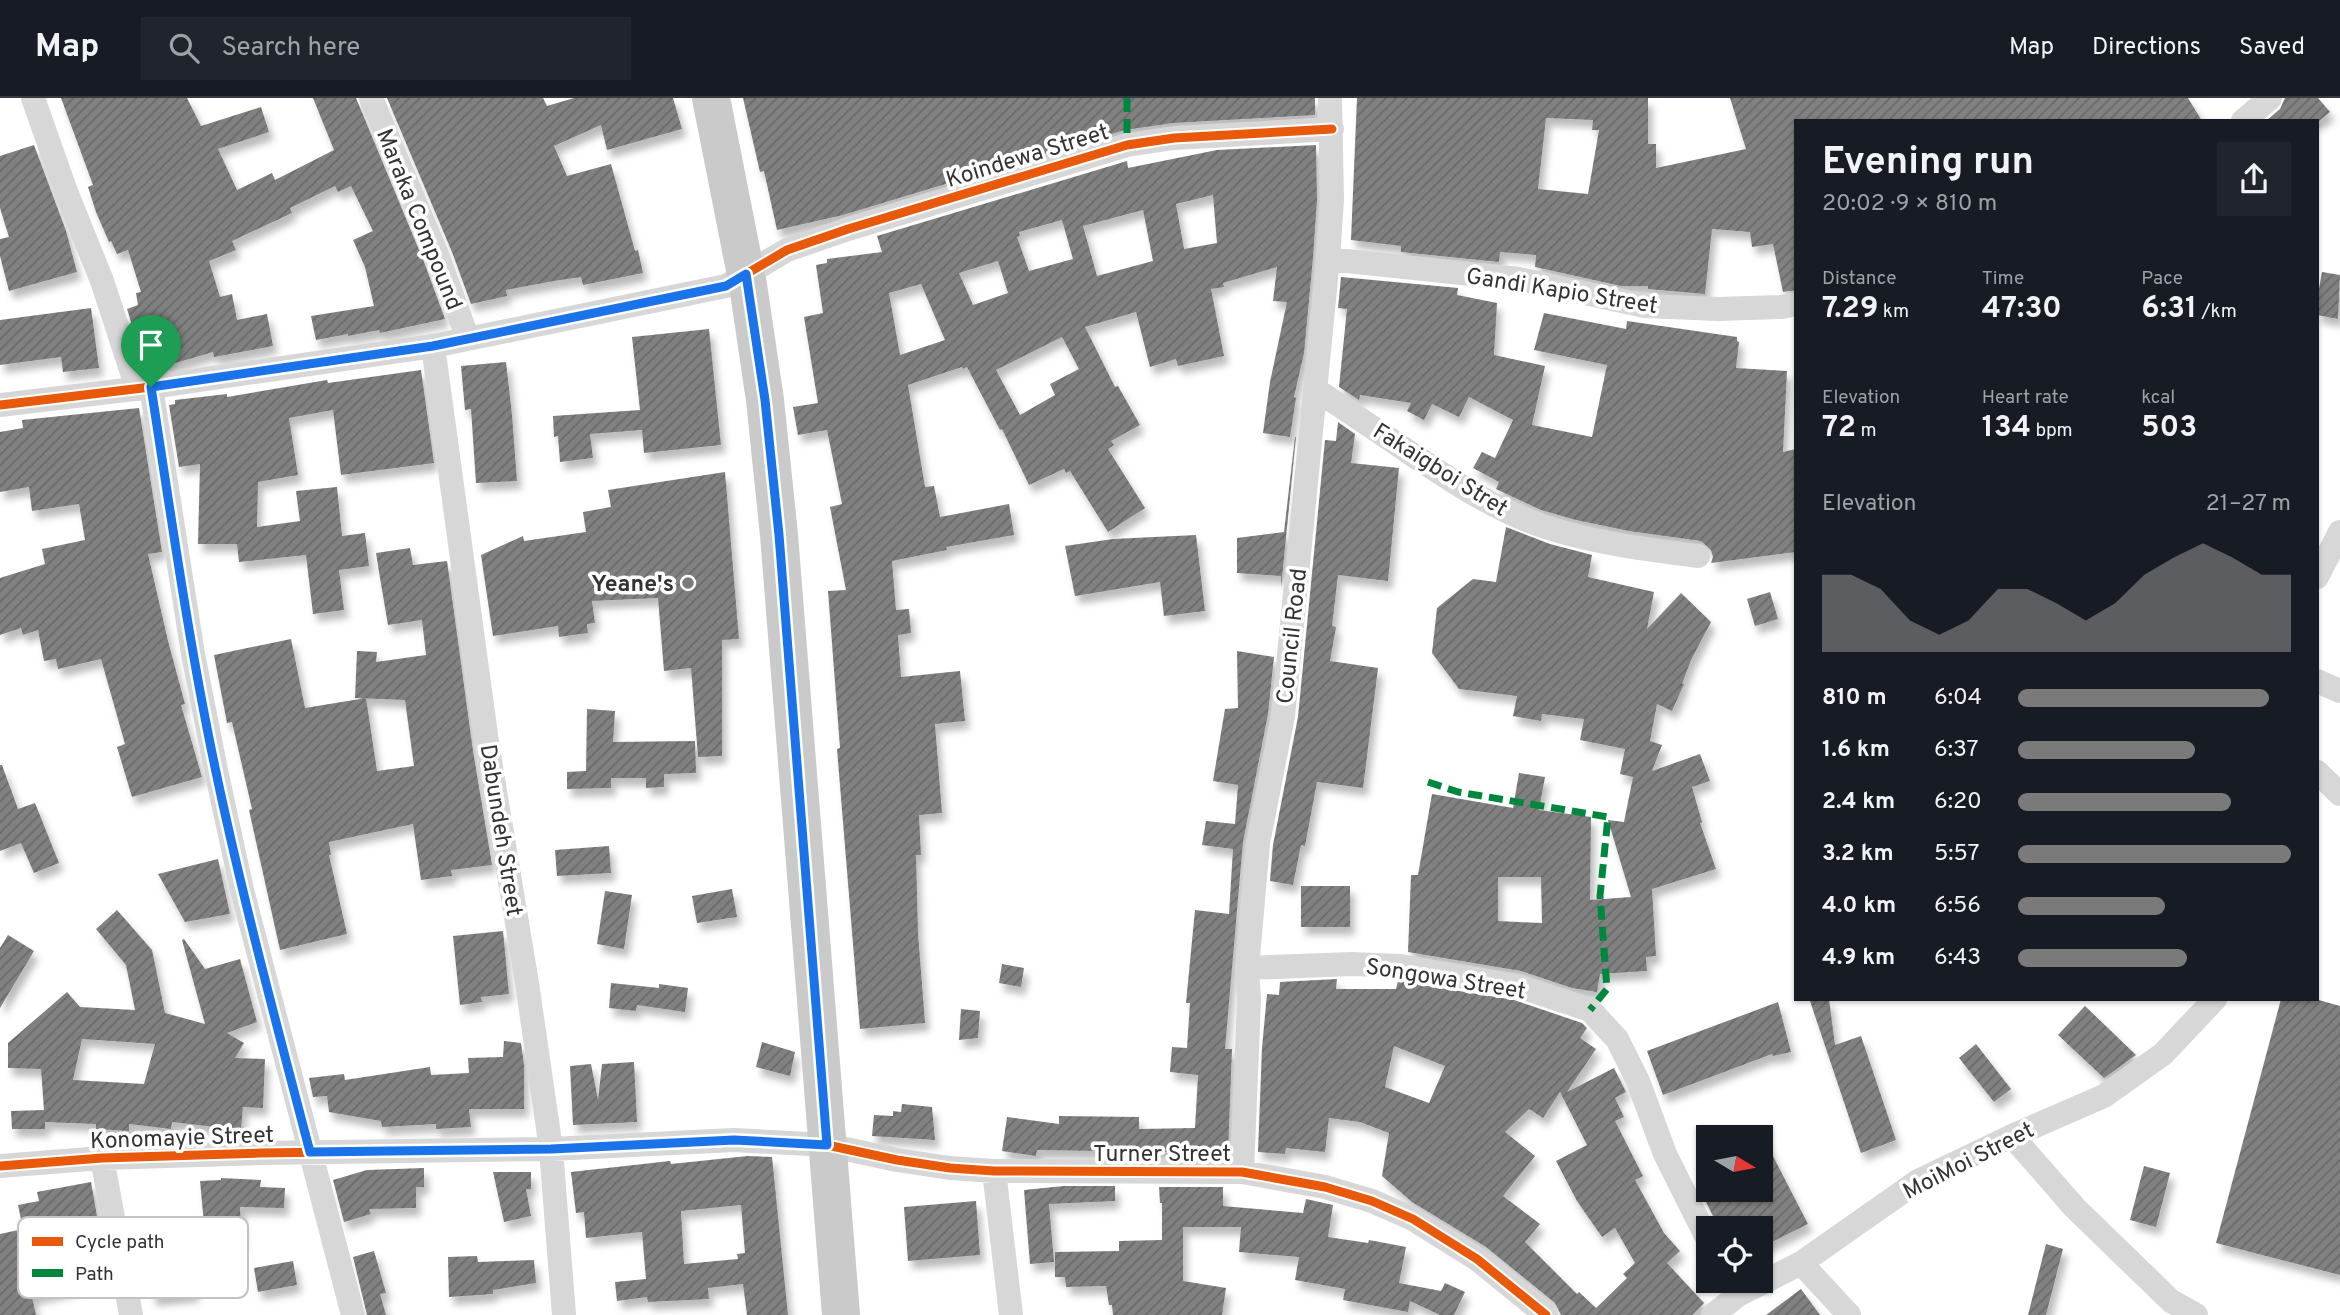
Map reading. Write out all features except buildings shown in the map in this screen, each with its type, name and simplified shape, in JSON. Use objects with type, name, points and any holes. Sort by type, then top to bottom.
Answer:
[{"type":"main road","points":[[692,98],[713,194],[736,280]]},
{"type":"main road","points":[[711,98],[736,280],[815,1144],[841,1315]]},
{"type":"main road","points":[[815,1144],[818,1315]]},
{"type":"street","points":[[33,98],[65,189],[144,387],[193,653],[242,890],[353,1315]]},
{"type":"street","name":"Maraka Compound","points":[[372,98],[438,257],[468,340]]},
{"type":"street","name":"Council Road","points":[[1242,1172],[1249,1000],[1247,968],[1260,831],[1283,716],[1328,259],[1332,200],[1331,98]]},
{"type":"street","points":[[2245,119],[2270,98]]},
{"type":"street","name":"Koindewa Street","points":[[0,405],[468,340],[736,280],[788,250],[848,229],[1127,145],[1174,138],[1332,129]]},
{"type":"street","name":"Gandi Kapio Street","points":[[1328,259],[1519,279],[1645,306],[1718,310],[1794,304]]},
{"type":"street","name":"Dabundeh Street","points":[[433,346],[488,749],[527,983],[551,1149],[564,1315]]},
{"type":"street","name":"Fakaigboi Stret","points":[[1315,389],[1449,479],[1516,516],[1554,530],[1602,542],[1698,556]]},
{"type":"street","points":[[2319,573],[2340,531]]},
{"type":"street","points":[[2319,682],[2340,691]]},
{"type":"street","points":[[2319,774],[2340,794]]},
{"type":"street","name":"Songowa Street","points":[[1247,968],[1352,964],[1400,966],[1518,986],[1590,1010],[1617,1039],[1638,1081],[1665,1153],[1696,1216]]},
{"type":"street","name":"MoiMoi Street","points":[[1773,1273],[1801,1263],[1917,1181],[2104,1096],[2163,1054],[2213,1001]]},
{"type":"street","points":[[2012,1136],[2075,1208],[2171,1301],[2196,1315]]},
{"type":"street","name":"Konomayie Street","points":[[0,1166],[102,1158],[551,1149],[734,1140],[815,1144]]},
{"type":"street","name":"Turner Street","points":[[815,1144],[923,1164],[994,1171],[1242,1172],[1325,1187],[1373,1201],[1413,1219],[1477,1259],[1546,1315]]},
{"type":"street","points":[[102,1158],[113,1217]]},
{"type":"street","points":[[994,1171],[1010,1315]]},
{"type":"street","points":[[1801,1263],[1849,1315]]},
{"type":"street","name":"MoiMoi Street","points":[[1713,1315],[1730,1293]]},
{"type":"marked path","points":[[1127,98],[1127,145]]},
{"type":"marked path","points":[[1428,782],[1458,792],[1608,817],[1600,896],[1607,989],[1590,1010]]},
{"type":"cycle path","points":[[0,405],[151,387],[433,346],[726,286],[787,250],[1127,145],[1174,138],[1332,129]]},
{"type":"cycle path","points":[[0,1166],[102,1158],[551,1149],[734,1140],[827,1145],[897,1160],[994,1171],[1242,1172],[1325,1187],[1372,1201],[1413,1219],[1477,1259],[1546,1315]]},
{"type":"place","name":"Yeane's","points":[[688,583]]},
{"type":"route","points":[[746,274],[765,400],[779,535],[827,1145],[734,1140],[551,1149],[310,1152],[242,890],[216,770],[193,653],[151,387],[468,340],[726,286],[746,274]]}]
